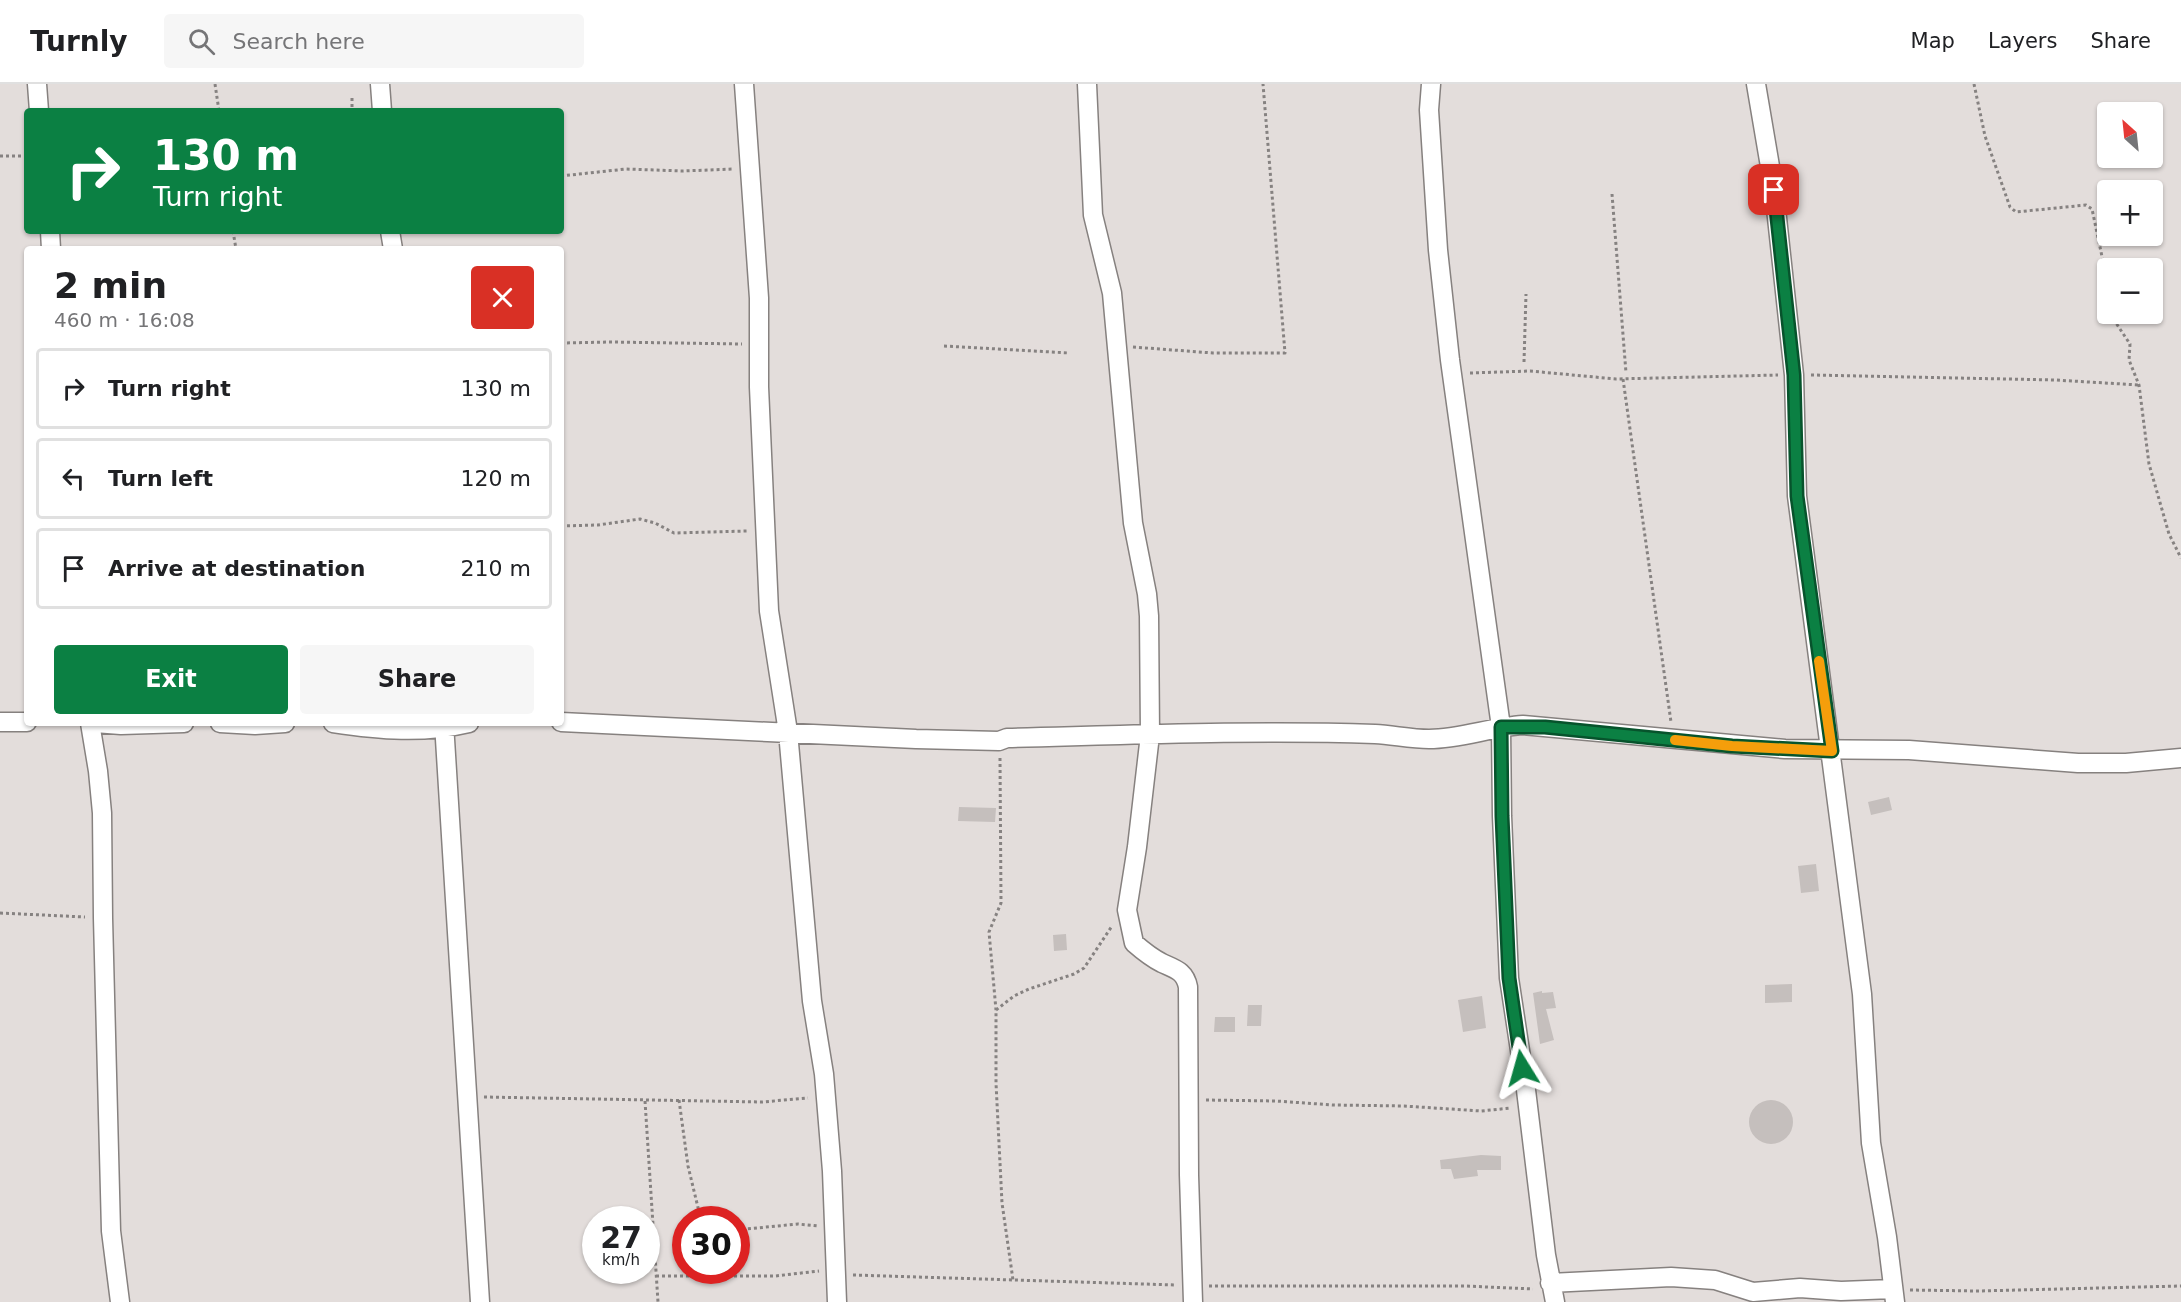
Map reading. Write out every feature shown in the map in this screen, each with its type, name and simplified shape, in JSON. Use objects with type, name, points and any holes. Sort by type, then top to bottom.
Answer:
[{"type":"street","points":[[37,84],[39,108]]},
{"type":"street","points":[[380,84],[382,108]]},
{"type":"street","points":[[744,84],[759,298],[759,387],[770,611],[788,732],[812,1001],[826,1097],[837,1302]]},
{"type":"street","points":[[1087,84],[1093,215],[1112,293],[1133,523],[1147,594],[1150,640],[1150,735],[1127,910],[1134,942],[1162,963],[1177,968],[1187,982],[1193,1294]]},
{"type":"street","points":[[1431,84],[1430,110],[1438,250],[1452,374],[1501,727],[1502,816],[1509,978],[1552,1292],[1671,1277],[1715,1280],[1753,1292],[1800,1288],[1894,1296],[1887,1237],[1870,1143],[1862,994],[1797,496],[1794,375],[1774,190],[1756,84]]},
{"type":"street","points":[[0,723],[24,722]]},
{"type":"street","points":[[564,722],[697,730],[999,741],[1007,738],[1150,735],[1376,734],[1428,739],[1451,738],[1501,727],[1545,727],[1732,746],[1832,751],[1909,750],[2078,763],[2126,763],[2181,758]]},
{"type":"street","points":[[90,726],[102,813],[111,1231],[120,1302]]},
{"type":"street","points":[[359,726],[403,731],[444,726],[480,1302]]},
{"type":"path","points":[[215,84],[219,108]]},
{"type":"path","points":[[1128,346],[1213,353],[1285,353],[1263,84]]},
{"type":"path","points":[[1974,84],[1985,136],[2010,207],[2016,212],[2086,205],[2092,208],[2101,258]]},
{"type":"path","points":[[352,98],[352,108]]},
{"type":"path","points":[[0,156],[24,156]]},
{"type":"path","points":[[564,176],[626,169],[683,171],[750,168]]},
{"type":"path","points":[[1612,194],[1626,373]]},
{"type":"path","points":[[1524,362],[1526,294]]},
{"type":"path","points":[[2117,324],[2130,344],[2130,360],[2139,385],[2149,464],[2165,524],[2181,558]]},
{"type":"path","points":[[564,343],[752,344]]},
{"type":"path","points":[[944,346],[1069,353]]},
{"type":"path","points":[[1452,374],[1530,371],[1623,379],[1794,375],[2055,380],[2139,385]]},
{"type":"path","points":[[1623,379],[1673,740]]},
{"type":"path","points":[[564,526],[598,525],[640,519],[655,523],[674,533],[766,531]]},
{"type":"path","points":[[999,741],[1002,811],[1001,903],[989,932],[996,1010],[996,1083],[1002,1203],[1013,1280]]},
{"type":"path","points":[[0,913],[103,918]]},
{"type":"path","points":[[996,1010],[1014,996],[1074,974],[1084,968],[1114,923]]},
{"type":"path","points":[[468,1098],[530,1096],[645,1101],[762,1102],[826,1097]]},
{"type":"path","points":[[679,1100],[688,1166],[698,1206]]},
{"type":"path","points":[[1189,1100],[1276,1101],[1480,1111],[1528,1107]]},
{"type":"path","points":[[645,1101],[652,1206]]},
{"type":"path","points":[[750,1229],[798,1224],[834,1228]]},
{"type":"path","points":[[660,1276],[775,1276],[836,1271],[1013,1280],[1193,1294],[1465,1286],[1552,1292]]},
{"type":"path","points":[[657,1284],[658,1302]]},
{"type":"path","points":[[1894,1296],[1978,1291],[2181,1286]]},
{"type":"building","points":[[1889,797],[1892,810],[1871,815],[1868,802]]},
{"type":"building","points":[[959,807],[996,808],[995,822],[958,821]]},
{"type":"building","points":[[1816,864],[1819,891],[1801,893],[1798,866]]},
{"type":"building","points":[[1066,934],[1067,950],[1054,951],[1053,935]]},
{"type":"building","points":[[1792,984],[1792,1002],[1765,1003],[1765,985]]},
{"type":"building","points":[[1542,991],[1542,993],[1553,992],[1556,1008],[1546,1009],[1554,1040],[1540,1044],[1533,993]]},
{"type":"building","points":[[1482,996],[1486,1028],[1463,1032],[1458,1000]]},
{"type":"building","points":[[1248,1005],[1262,1005],[1261,1026],[1247,1026]]},
{"type":"building","points":[[1215,1017],[1235,1017],[1235,1032],[1214,1032]]},
{"type":"building","points":[[1771,1100],[1786,1107],[1793,1122],[1786,1137],[1771,1144],[1756,1137],[1749,1122],[1756,1107]]},
{"type":"building","points":[[1481,1155],[1501,1156],[1501,1170],[1477,1170],[1478,1176],[1454,1179],[1451,1169],[1441,1169],[1440,1160]]},
{"type":"slow traffic","points":[[1675,740],[1732,746],[1832,751],[1819,661]]},
{"type":"route","points":[[1522,1068],[1509,978],[1500,762],[1501,727],[1523,725],[1732,746],[1832,751],[1797,496],[1794,375],[1774,190]]}]
